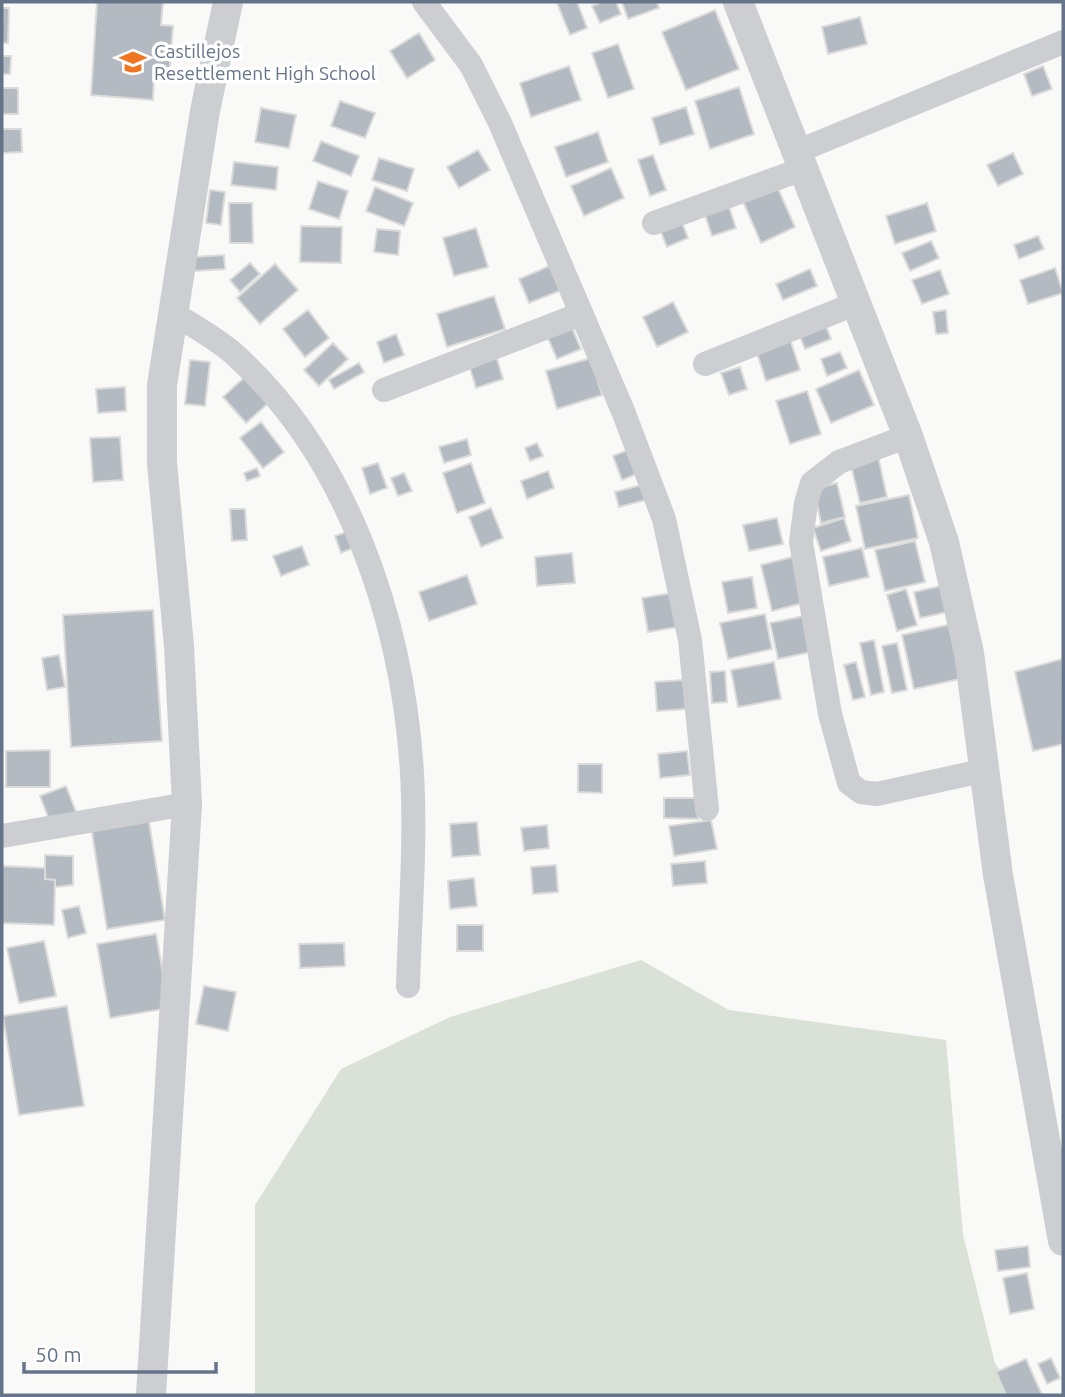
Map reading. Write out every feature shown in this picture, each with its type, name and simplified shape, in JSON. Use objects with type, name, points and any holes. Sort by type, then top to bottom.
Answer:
[{"type":"street","points":[[150,1395],[187,804],[179,646],[162,463],[162,385],[205,111],[228,2]]},
{"type":"street","points":[[424,2],[471,65],[500,123],[664,519],[690,640],[707,809]]},
{"type":"street","points":[[738,2],[908,436],[944,542],[969,653],[999,875],[1063,1241]]},
{"type":"street","points":[[654,223],[800,161],[1063,42]]},
{"type":"street","points":[[705,364],[857,303]]},
{"type":"street","points":[[173,313],[233,353],[277,399],[326,470],[358,531],[380,597],[404,693],[412,775],[408,985]]},
{"type":"street","points":[[384,390],[581,314]]},
{"type":"street","points":[[908,436],[839,462],[812,483],[806,503],[801,542],[830,714],[849,783],[861,792],[877,794],[986,770]]},
{"type":"street","points":[[2,836],[187,804]]},
{"type":"shaded area","points":[[641,960],[729,1010],[946,1040],[963,1234],[995,1363],[1016,1395],[255,1395],[255,1205],[341,1069],[450,1017]]},
{"type":"building","points":[[97,2],[163,2],[161,25],[173,26],[169,80],[154,79],[153,100],[91,95]]},
{"type":"building","points":[[577,2],[587,28],[570,35],[557,3]]},
{"type":"building","points":[[602,2],[616,2],[621,14],[600,23],[592,6]]},
{"type":"building","points":[[622,2],[657,2],[659,8],[628,19]]},
{"type":"building","points":[[2,8],[9,8],[8,43],[2,43]]},
{"type":"building","points":[[715,10],[739,69],[686,90],[662,32]]},
{"type":"building","points":[[860,17],[867,44],[828,54],[822,27]]},
{"type":"building","points":[[419,33],[435,60],[407,78],[390,51]]},
{"type":"building","points":[[618,44],[634,89],[608,98],[592,53]]},
{"type":"building","points":[[2,56],[11,56],[10,74],[2,74]]},
{"type":"building","points":[[569,66],[581,100],[531,117],[520,83]]},
{"type":"building","points":[[1043,66],[1052,89],[1032,96],[1024,74]]},
{"type":"building","points":[[739,87],[754,134],[710,149],[695,101]]},
{"type":"building","points":[[2,88],[18,88],[18,114],[2,114]]},
{"type":"building","points":[[340,101],[375,113],[365,138],[331,126]]},
{"type":"building","points":[[686,107],[694,134],[660,145],[652,118]]},
{"type":"building","points":[[261,108],[296,115],[289,148],[255,142]]},
{"type":"building","points":[[2,129],[21,129],[22,152],[2,153]]},
{"type":"building","points":[[598,132],[608,162],[566,177],[555,147]]},
{"type":"building","points":[[321,141],[359,156],[351,176],[313,161]]},
{"type":"building","points":[[478,150],[490,170],[459,188],[447,167]]},
{"type":"building","points":[[1013,153],[1023,174],[998,186],[987,165]]},
{"type":"building","points":[[653,155],[666,190],[650,196],[638,160]]},
{"type":"building","points":[[379,158],[414,169],[407,191],[372,180]]},
{"type":"building","points":[[234,162],[278,167],[276,190],[231,185]]},
{"type":"building","points":[[611,168],[624,198],[584,216],[571,186]]},
{"type":"building","points":[[318,181],[348,191],[339,219],[309,209]]},
{"type":"building","points":[[776,184],[795,227],[761,243],[742,199]]},
{"type":"building","points":[[375,187],[413,203],[404,226],[366,211]]},
{"type":"building","points":[[210,190],[225,192],[221,225],[206,223]]},
{"type":"building","points":[[726,198],[736,228],[712,236],[702,206]]},
{"type":"building","points":[[229,203],[252,203],[253,243],[230,243]]},
{"type":"building","points":[[927,203],[936,231],[895,244],[886,216]]},
{"type":"building","points":[[680,218],[688,238],[667,247],[659,227]]},
{"type":"building","points":[[301,226],[342,227],[341,263],[300,262]]},
{"type":"building","points":[[476,228],[488,267],[454,276],[443,238]]},
{"type":"building","points":[[377,229],[400,231],[398,255],[374,252]]},
{"type":"building","points":[[1038,236],[1044,249],[1019,259],[1014,245]]},
{"type":"building","points":[[931,241],[939,258],[910,271],[902,253]]},
{"type":"building","points":[[224,255],[225,269],[194,271],[194,257]]},
{"type":"building","points":[[250,263],[260,274],[240,292],[230,280]]},
{"type":"building","points":[[275,264],[298,290],[260,324],[237,298]]},
{"type":"building","points":[[552,265],[562,290],[529,303],[519,279]]},
{"type":"building","points":[[1055,268],[1063,293],[1028,304],[1020,280]]},
{"type":"building","points":[[810,269],[817,286],[783,300],[776,284]]},
{"type":"building","points":[[940,270],[949,294],[922,304],[912,280]]},
{"type":"building","points":[[494,296],[505,329],[447,347],[437,314]]},
{"type":"building","points":[[673,302],[688,332],[657,347],[643,317]]},
{"type":"building","points":[[308,310],[329,338],[305,357],[283,329]]},
{"type":"building","points":[[946,310],[948,333],[936,334],[933,312]]},
{"type":"building","points":[[569,321],[581,349],[557,359],[545,331]]},
{"type":"building","points":[[824,321],[831,339],[805,349],[798,331]]},
{"type":"building","points":[[396,334],[404,355],[384,363],[377,342]]},
{"type":"building","points":[[789,336],[800,370],[766,381],[755,347]]},
{"type":"building","points":[[333,343],[348,359],[319,386],[304,370]]},
{"type":"building","points":[[494,349],[503,379],[476,388],[467,358]]},
{"type":"building","points":[[840,352],[847,368],[827,376],[821,359]]},
{"type":"building","points":[[591,358],[602,395],[557,409],[546,371]]},
{"type":"building","points":[[190,360],[210,362],[205,406],[185,404]]},
{"type":"building","points":[[359,363],[364,372],[334,389],[329,380]]},
{"type":"building","points":[[740,367],[747,389],[729,395],[721,373]]},
{"type":"building","points":[[859,370],[874,405],[831,423],[816,389]]},
{"type":"building","points":[[249,373],[273,399],[246,423],[223,397]]},
{"type":"building","points":[[125,387],[126,411],[98,413],[96,389]]},
{"type":"building","points":[[807,391],[821,434],[790,444],[776,401]]},
{"type":"building","points":[[261,422],[284,452],[263,468],[240,438]]},
{"type":"building","points":[[120,437],[123,480],[93,482],[90,438]]},
{"type":"building","points":[[467,439],[471,455],[444,463],[439,447]]},
{"type":"building","points":[[537,443],[543,456],[530,461],[525,448]]},
{"type":"building","points":[[630,449],[639,473],[622,480],[613,456]]},
{"type":"building","points":[[878,456],[887,497],[860,503],[850,461]]},
{"type":"building","points":[[378,463],[387,488],[370,494],[362,468]]},
{"type":"building","points":[[471,463],[485,503],[457,513],[443,473]]},
{"type":"building","points":[[257,468],[260,476],[247,481],[244,473]]},
{"type":"building","points":[[548,471],[554,488],[527,499],[521,481]]},
{"type":"building","points":[[404,473],[412,491],[398,496],[391,478]]},
{"type":"building","points":[[837,483],[845,517],[821,523],[814,489]]},
{"type":"building","points":[[645,484],[649,499],[619,507],[615,492]]},
{"type":"building","points":[[909,495],[918,538],[865,549],[856,506]]},
{"type":"building","points":[[491,508],[503,538],[481,547],[469,517]]},
{"type":"building","points":[[230,509],[245,509],[247,540],[232,541]]},
{"type":"building","points":[[777,518],[783,544],[749,551],[743,525]]},
{"type":"building","points":[[844,518],[851,541],[821,551],[813,528]]},
{"type":"building","points":[[352,530],[358,546],[341,553],[335,536]]},
{"type":"building","points":[[915,541],[925,582],[885,591],[875,550]]},
{"type":"building","points":[[302,546],[309,565],[281,576],[273,556]]},
{"type":"building","points":[[862,548],[869,577],[829,586],[823,557]]},
{"type":"building","points":[[572,553],[575,583],[537,586],[535,557]]},
{"type":"building","points":[[796,556],[807,602],[772,611],[761,565]]},
{"type":"building","points":[[467,575],[477,604],[429,621],[419,592]]},
{"type":"building","points":[[752,577],[757,608],[728,613],[722,582]]},
{"type":"building","points":[[941,586],[947,612],[920,618],[914,592]]},
{"type":"building","points":[[906,589],[917,625],[897,631],[887,595]]},
{"type":"building","points":[[672,593],[678,627],[648,632],[642,598]]},
{"type":"building","points":[[153,610],[162,741],[71,747],[63,615]]},
{"type":"building","points":[[765,614],[772,649],[728,659],[720,623]]},
{"type":"building","points":[[804,616],[811,652],[778,659],[770,623]]},
{"type":"building","points":[[952,624],[964,678],[914,689],[902,635]]},
{"type":"building","points":[[874,640],[884,692],[871,695],[860,643]]},
{"type":"building","points":[[897,643],[907,690],[892,693],[882,646]]},
{"type":"building","points":[[59,655],[65,687],[47,690],[42,658]]},
{"type":"building","points":[[1062,659],[1063,744],[1033,751],[1015,672]]},
{"type":"building","points":[[774,662],[781,699],[738,707],[731,670]]},
{"type":"building","points":[[856,662],[865,697],[853,700],[844,665]]},
{"type":"building","points":[[725,671],[727,702],[712,703],[710,672]]},
{"type":"building","points":[[683,680],[686,709],[657,711],[655,682]]},
{"type":"building","points":[[50,750],[50,787],[6,787],[6,751]]},
{"type":"building","points":[[687,751],[690,775],[660,778],[658,754]]},
{"type":"building","points":[[578,764],[602,764],[602,793],[578,792]]},
{"type":"building","points":[[66,786],[76,812],[50,822],[40,796]]},
{"type":"building","points":[[664,798],[698,798],[698,819],[664,818]]},
{"type":"building","points":[[148,816],[165,920],[107,929],[91,826]]},
{"type":"building","points":[[711,820],[717,849],[674,856],[669,826]]},
{"type":"building","points":[[477,822],[480,855],[452,857],[450,824]]},
{"type":"building","points":[[547,825],[549,848],[524,851],[521,828]]},
{"type":"building","points":[[45,855],[73,856],[73,885],[55,887],[55,880],[45,879]]},
{"type":"building","points":[[705,861],[707,883],[673,886],[671,864]]},
{"type":"building","points":[[556,865],[558,892],[533,894],[531,867]]},
{"type":"building","points":[[2,866],[45,868],[45,879],[55,880],[54,925],[2,923]]},
{"type":"building","points":[[474,878],[477,906],[450,909],[448,881]]},
{"type":"building","points":[[79,906],[86,933],[68,938],[62,910]]},
{"type":"building","points":[[457,925],[483,925],[483,951],[457,951]]},
{"type":"building","points":[[156,934],[169,1008],[110,1018],[97,944]]},
{"type":"building","points":[[44,941],[56,996],[19,1003],[7,948]]},
{"type":"building","points":[[344,943],[345,966],[300,968],[299,944]]},
{"type":"building","points":[[204,986],[236,992],[228,1031],[196,1024]]},
{"type":"building","points":[[67,1006],[84,1106],[19,1115],[3,1016]]},
{"type":"building","points":[[1028,1246],[1030,1267],[998,1271],[995,1250]]},
{"type":"building","points":[[1027,1273],[1034,1309],[1010,1314],[1003,1278]]},
{"type":"building","points":[[1051,1358],[1060,1378],[1047,1384],[1038,1364]]},
{"type":"building","points":[[1026,1359],[1042,1395],[1006,1395],[996,1372]]},
{"type":"place","name":"Castillejos Resettlement High School","points":[[133,62]]}]
